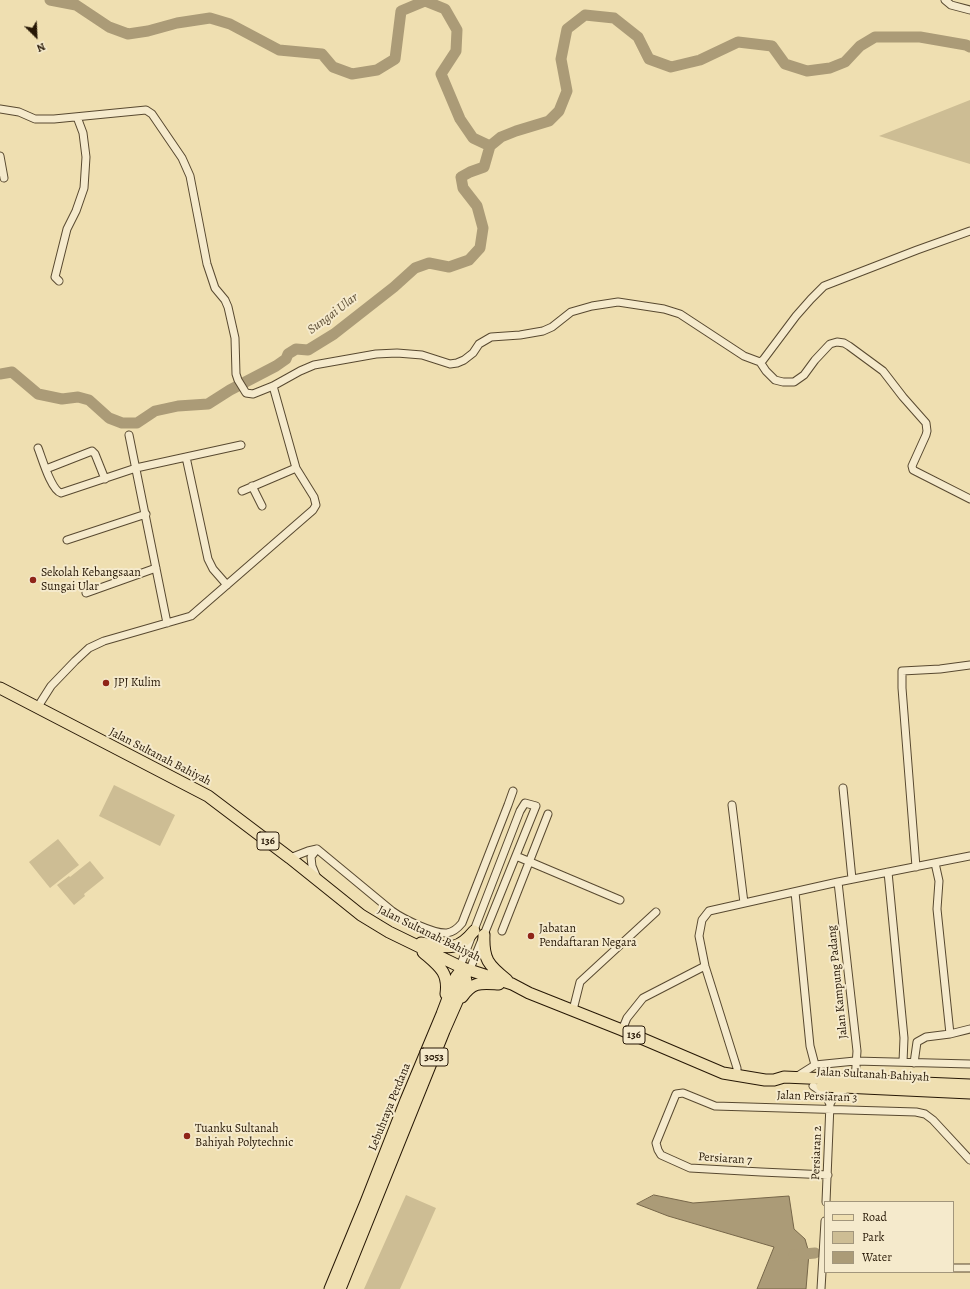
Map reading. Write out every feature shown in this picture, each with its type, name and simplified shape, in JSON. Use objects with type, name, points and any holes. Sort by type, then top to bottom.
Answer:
[{"type":"main road","name":"Jalan Sultanah Bahiyah","points":[[0,688],[208,796],[290,858],[361,915],[389,932],[410,941],[463,972],[512,984],[529,993],[716,1070],[737,1076],[774,1080],[784,1084],[813,1086],[852,1084],[970,1084]]},
{"type":"main road","points":[[410,941],[448,947],[455,946],[479,933],[489,964],[512,984]]},
{"type":"main road","points":[[410,941],[441,968],[444,973],[447,981],[446,1016]]},
{"type":"main road","name":"Lebuhraya Perdana","points":[[330,1289],[406,1100],[446,1016],[463,972]]},
{"type":"main road","points":[[446,1016],[473,985],[481,983],[512,984]]},
{"type":"main road","name":"Lebuhraya Perdana","points":[[340,1289],[444,1031],[446,1016]]},
{"type":"main road","points":[[402,1134],[406,1112],[406,1100],[417,1085],[432,1049],[444,1031]]},
{"type":"main road","name":"Jalan Sultanah Bahiyah","points":[[774,1080],[784,1077],[970,1093]]},
{"type":"street","points":[[945,0],[951,5],[970,10]]},
{"type":"street","points":[[0,109],[19,112],[35,119],[77,117],[146,110],[152,114],[182,158],[190,176],[206,264],[214,288],[225,300],[228,307],[234,330],[238,380],[244,391],[249,394],[253,394],[273,386],[314,365],[376,354],[397,353],[422,355],[450,364],[456,363],[464,360],[473,353],[479,344],[490,337],[520,335],[544,331],[571,312],[592,306],[618,302],[664,309],[680,314],[744,356],[760,362],[775,380],[783,382],[794,382],[804,375],[814,360],[830,344],[840,342],[849,346],[883,371],[926,423],[926,435],[912,466],[913,470],[970,500]]},
{"type":"street","points":[[59,281],[55,277],[67,229],[76,211],[84,188],[86,157],[84,133],[77,117]]},
{"type":"street","points":[[0,156],[4,178]]},
{"type":"street","points":[[760,362],[801,310],[824,286],[970,231]]},
{"type":"street","points":[[37,708],[51,686],[90,648],[104,641],[191,616],[314,510],[316,505],[314,497],[296,468],[273,386]]},
{"type":"street","points":[[130,435],[167,622]]},
{"type":"street","points":[[38,448],[56,491],[61,493],[136,468],[241,445]]},
{"type":"street","points":[[46,469],[92,451],[95,454],[105,478]]},
{"type":"street","points":[[186,457],[208,559],[213,569],[227,585]]},
{"type":"street","points":[[242,491],[296,468]]},
{"type":"street","points":[[252,486],[262,506]]},
{"type":"street","points":[[67,540],[146,514]]},
{"type":"street","points":[[86,593],[156,568]]},
{"type":"street","points":[[916,867],[902,688],[902,671],[940,669],[970,665]]},
{"type":"street","points":[[843,788],[852,879]]},
{"type":"street","points":[[317,849],[402,918],[440,933],[448,933],[455,930],[462,923],[513,791]]},
{"type":"street","points":[[463,972],[479,933],[516,856],[536,806],[525,803],[520,811],[479,933],[463,972]]},
{"type":"street","points":[[508,805],[520,811]]},
{"type":"street","points":[[732,805],[744,903]]},
{"type":"street","points":[[502,931],[548,814]]},
{"type":"street","points":[[290,858],[317,849]]},
{"type":"street","points":[[317,849],[311,857],[312,866],[318,880]]},
{"type":"street","points":[[516,856],[620,900]]},
{"type":"street","points":[[737,1076],[737,1068],[705,966],[699,936],[702,920],[709,910],[852,879],[970,856]]},
{"type":"street","points":[[935,863],[939,881],[937,909],[952,1033]]},
{"type":"street","points":[[888,872],[904,1038],[903,1062]]},
{"type":"street","name":"Jalan Kampung Padang","points":[[838,882],[857,1051],[852,1084]]},
{"type":"street","points":[[795,892],[810,1046],[815,1065]]},
{"type":"street","points":[[573,1010],[580,982],[656,912]]},
{"type":"street","points":[[622,1030],[627,1018],[644,998],[705,966]]},
{"type":"street","points":[[914,1063],[917,1042],[926,1037],[970,1029]]},
{"type":"street","points":[[952,1033],[970,1033]]},
{"type":"street","points":[[795,1078],[815,1065],[855,1061],[970,1064]]},
{"type":"street","points":[[830,1106],[832,1099],[838,1092],[852,1084]]},
{"type":"street","points":[[813,1086],[822,1091],[828,1098],[830,1106]]},
{"type":"street","name":"Jalan Persiaran 3","points":[[665,1120],[676,1094],[683,1093],[716,1106],[830,1106],[916,1112],[925,1114],[933,1120],[970,1160]]},
{"type":"street","name":"Persiaran 2","points":[[826,1201],[830,1106]]},
{"type":"street","name":"Persiaran 7","points":[[665,1120],[656,1143],[658,1150],[661,1154],[690,1168],[828,1175]]},
{"type":"street","points":[[821,1289],[824,1244]]},
{"type":"street","points":[[954,1268],[970,1268]]},
{"type":"green space","points":[[970,100],[970,164],[879,136]]},
{"type":"green space","points":[[114,785],[175,815],[160,846],[99,816]]},
{"type":"green space","points":[[58,839],[79,865],[50,888],[29,862]]},
{"type":"green space","points":[[90,861],[104,878],[84,894],[85,896],[74,905],[57,885]]},
{"type":"green space","points":[[406,1195],[436,1208],[400,1289],[364,1289]]},
{"type":"water","points":[[654,1195],[693,1203],[789,1196],[794,1229],[805,1239],[809,1253],[806,1289],[757,1289],[774,1247],[668,1216],[637,1204]]},
{"type":"waterway","points":[[50,0],[76,5],[109,27],[128,34],[148,31],[177,23],[210,18],[230,24],[279,50],[322,54],[333,67],[352,74],[377,70],[395,59],[401,11],[425,1],[445,9],[457,30],[456,51],[441,74],[460,119],[473,138],[490,146]]},
{"type":"waterway","points":[[490,146],[501,137],[549,121],[559,111],[567,91],[561,59],[567,29],[585,15],[614,18],[638,37],[649,59],[671,67],[700,60],[738,42],[772,46],[785,64],[807,71],[830,68],[845,62],[860,46],[875,37],[920,37],[970,47]]},
{"type":"waterway","name":"Sungai Ular","points":[[0,374],[12,372],[38,394],[62,399],[78,397],[89,400],[109,418],[122,423],[137,423],[155,411],[178,406],[208,404],[230,390],[276,366],[286,359],[288,354],[296,349],[308,350],[334,334],[394,287],[415,268],[429,263],[449,267],[469,260],[480,248],[483,228],[477,206],[463,188],[461,177],[484,167],[490,146]]},
{"type":"waterway","points":[[794,1255],[815,1253]]},
{"type":"place","name":"Sekolah Kebangsaan Sungai Ular","points":[[33,580]]},
{"type":"place","name":"JPJ Kulim","points":[[106,683]]},
{"type":"place","name":"Jabatan Pendaftaran Negara","points":[[531,936]]},
{"type":"place","name":"Tuanku Sultanah Bahiyah Polytechnic","points":[[187,1136]]}]
